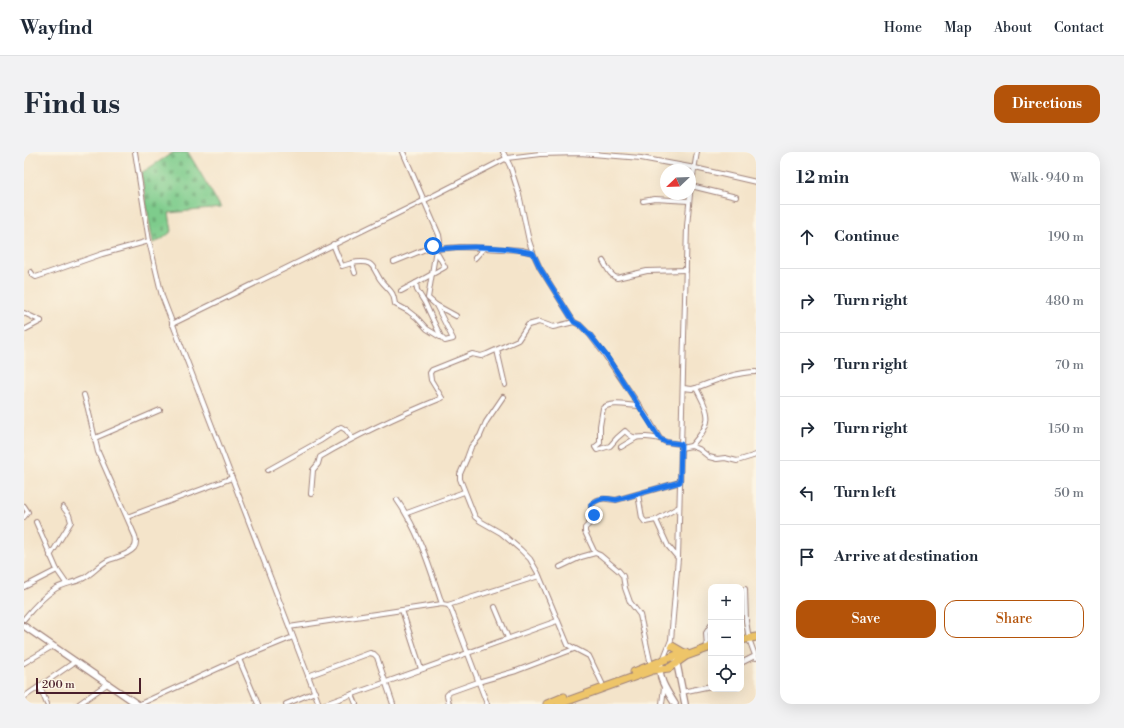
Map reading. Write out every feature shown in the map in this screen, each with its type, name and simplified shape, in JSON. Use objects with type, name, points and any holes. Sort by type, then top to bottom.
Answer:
[{"type":"highway","points":[[671,643],[684,653]]},
{"type":"highway","points":[[547,704],[663,660],[682,658],[708,648]]},
{"type":"highway","points":[[559,704],[569,702],[642,674],[669,668],[676,659],[684,653],[695,652]]},
{"type":"street","points":[[135,152],[150,241],[162,296],[314,692],[320,704]]},
{"type":"street","points":[[403,152],[439,235],[440,242],[436,249],[428,298],[436,305],[456,316]]},
{"type":"street","points":[[504,152],[519,194],[529,241],[540,268],[574,322],[580,325],[598,346],[640,406],[660,439]]},
{"type":"street","points":[[695,164],[697,152]]},
{"type":"street","points":[[172,324],[425,200],[507,158],[540,154],[580,153],[641,158],[673,164]]},
{"type":"street","points":[[696,168],[756,182]]},
{"type":"street","points":[[696,187],[736,197]]},
{"type":"street","points":[[643,201],[655,199],[689,201],[678,558],[671,643],[660,670],[664,684],[675,704]]},
{"type":"street","points":[[31,272],[36,277],[96,256],[150,241]]},
{"type":"street","points":[[333,244],[342,266],[359,261],[374,266],[383,283],[390,289],[395,304],[408,311],[427,329],[445,341],[453,339],[436,305]]},
{"type":"street","points":[[394,262],[433,246],[436,249],[460,247],[521,250],[533,253]]},
{"type":"street","points":[[475,258],[484,248]]},
{"type":"street","points":[[401,291],[444,267],[436,249]]},
{"type":"street","points":[[603,261],[614,278],[647,271],[686,270]]},
{"type":"street","points":[[352,263],[354,274]]},
{"type":"street","points":[[416,283],[417,290],[425,303],[440,337]]},
{"type":"street","points":[[24,314],[41,321],[24,330]]},
{"type":"street","points":[[310,494],[313,470],[318,464],[320,457],[352,438],[402,414],[442,398],[431,380],[430,373],[432,370],[472,354],[481,356],[497,350],[518,340],[528,325],[539,322],[553,327],[574,322]]},
{"type":"street","points":[[497,350],[505,384]]},
{"type":"street","points":[[683,388],[692,389],[732,376],[748,372],[756,372]]},
{"type":"street","points":[[691,446],[707,426],[708,417],[705,404],[696,388]]},
{"type":"street","points":[[24,619],[43,598],[54,589],[82,578],[108,560],[119,557],[134,547],[136,541],[98,452],[84,395]]},
{"type":"street","points":[[503,397],[486,422],[480,436],[471,447],[468,458],[460,474],[464,492],[475,517],[501,532],[527,555],[539,576],[568,645],[574,649],[584,652],[589,656],[602,683]]},
{"type":"street","points":[[637,438],[630,437],[625,431],[610,446],[597,450],[595,447],[600,443],[600,426],[603,408],[606,405],[617,404],[640,406]]},
{"type":"street","points":[[95,438],[160,410]]},
{"type":"street","points":[[268,470],[320,441],[341,427],[346,430],[352,438]]},
{"type":"street","points":[[621,447],[637,438],[646,436],[681,446],[691,446],[709,457],[717,459],[725,458],[737,461],[756,455]]},
{"type":"street","points":[[127,517],[232,478]]},
{"type":"street","points":[[595,553],[585,532],[585,528],[594,519],[591,504],[602,498],[616,500],[680,482]]},
{"type":"street","points":[[406,513],[464,492]]},
{"type":"street","points":[[638,494],[643,521],[649,522],[656,520],[679,507]]},
{"type":"street","points":[[397,500],[406,513],[427,559],[442,604]]},
{"type":"street","points":[[24,506],[28,512],[24,517]]},
{"type":"street","points":[[50,556],[71,522],[69,515],[63,507]]},
{"type":"street","points":[[656,520],[668,546],[678,558]]},
{"type":"street","points":[[36,522],[50,556],[66,583]]},
{"type":"street","points":[[560,567],[591,553],[600,555],[616,567],[622,576],[628,597],[640,616],[651,665]]},
{"type":"street","points":[[24,587],[57,570]]},
{"type":"street","points":[[448,606],[539,576]]},
{"type":"street","points":[[744,662],[756,657],[748,639],[745,589]]},
{"type":"street","points":[[289,627],[442,604],[448,606],[451,609],[487,704]]},
{"type":"street","points":[[495,607],[508,638]]},
{"type":"street","points":[[402,610],[422,669]]},
{"type":"street","points":[[325,704],[558,621]]},
{"type":"street","points":[[24,626],[137,704]]},
{"type":"street","points":[[708,630],[706,633],[708,643]]},
{"type":"street","points":[[140,704],[239,659],[293,637]]},
{"type":"street","points":[[671,643],[676,659],[685,704]]},
{"type":"street","points":[[24,663],[53,646]]},
{"type":"street","points":[[449,704],[447,695],[450,692],[516,671],[574,649]]},
{"type":"street","points":[[308,676],[370,653],[374,654],[378,658],[393,704]]},
{"type":"street","points":[[239,659],[258,704]]},
{"type":"street","points":[[24,697],[76,661]]},
{"type":"street","points":[[79,704],[108,684]]},
{"type":"street","points":[[662,704],[664,684]]},
{"type":"street","points":[[40,687],[47,704]]},
{"type":"street","points":[[682,692],[708,687]]},
{"type":"street","points":[[286,704],[314,692]]},
{"type":"street","points":[[352,694],[356,704]]},
{"type":"green space","points":[[174,152],[188,152],[221,208],[169,213],[172,231],[161,240],[153,243],[141,173]]},
{"type":"route","points":[[433,246],[436,249],[460,247],[521,250],[533,253],[540,268],[574,322],[580,325],[590,335],[606,355],[660,439],[666,442],[681,444],[680,482],[616,500],[602,498],[592,503],[590,506],[594,515]]}]
